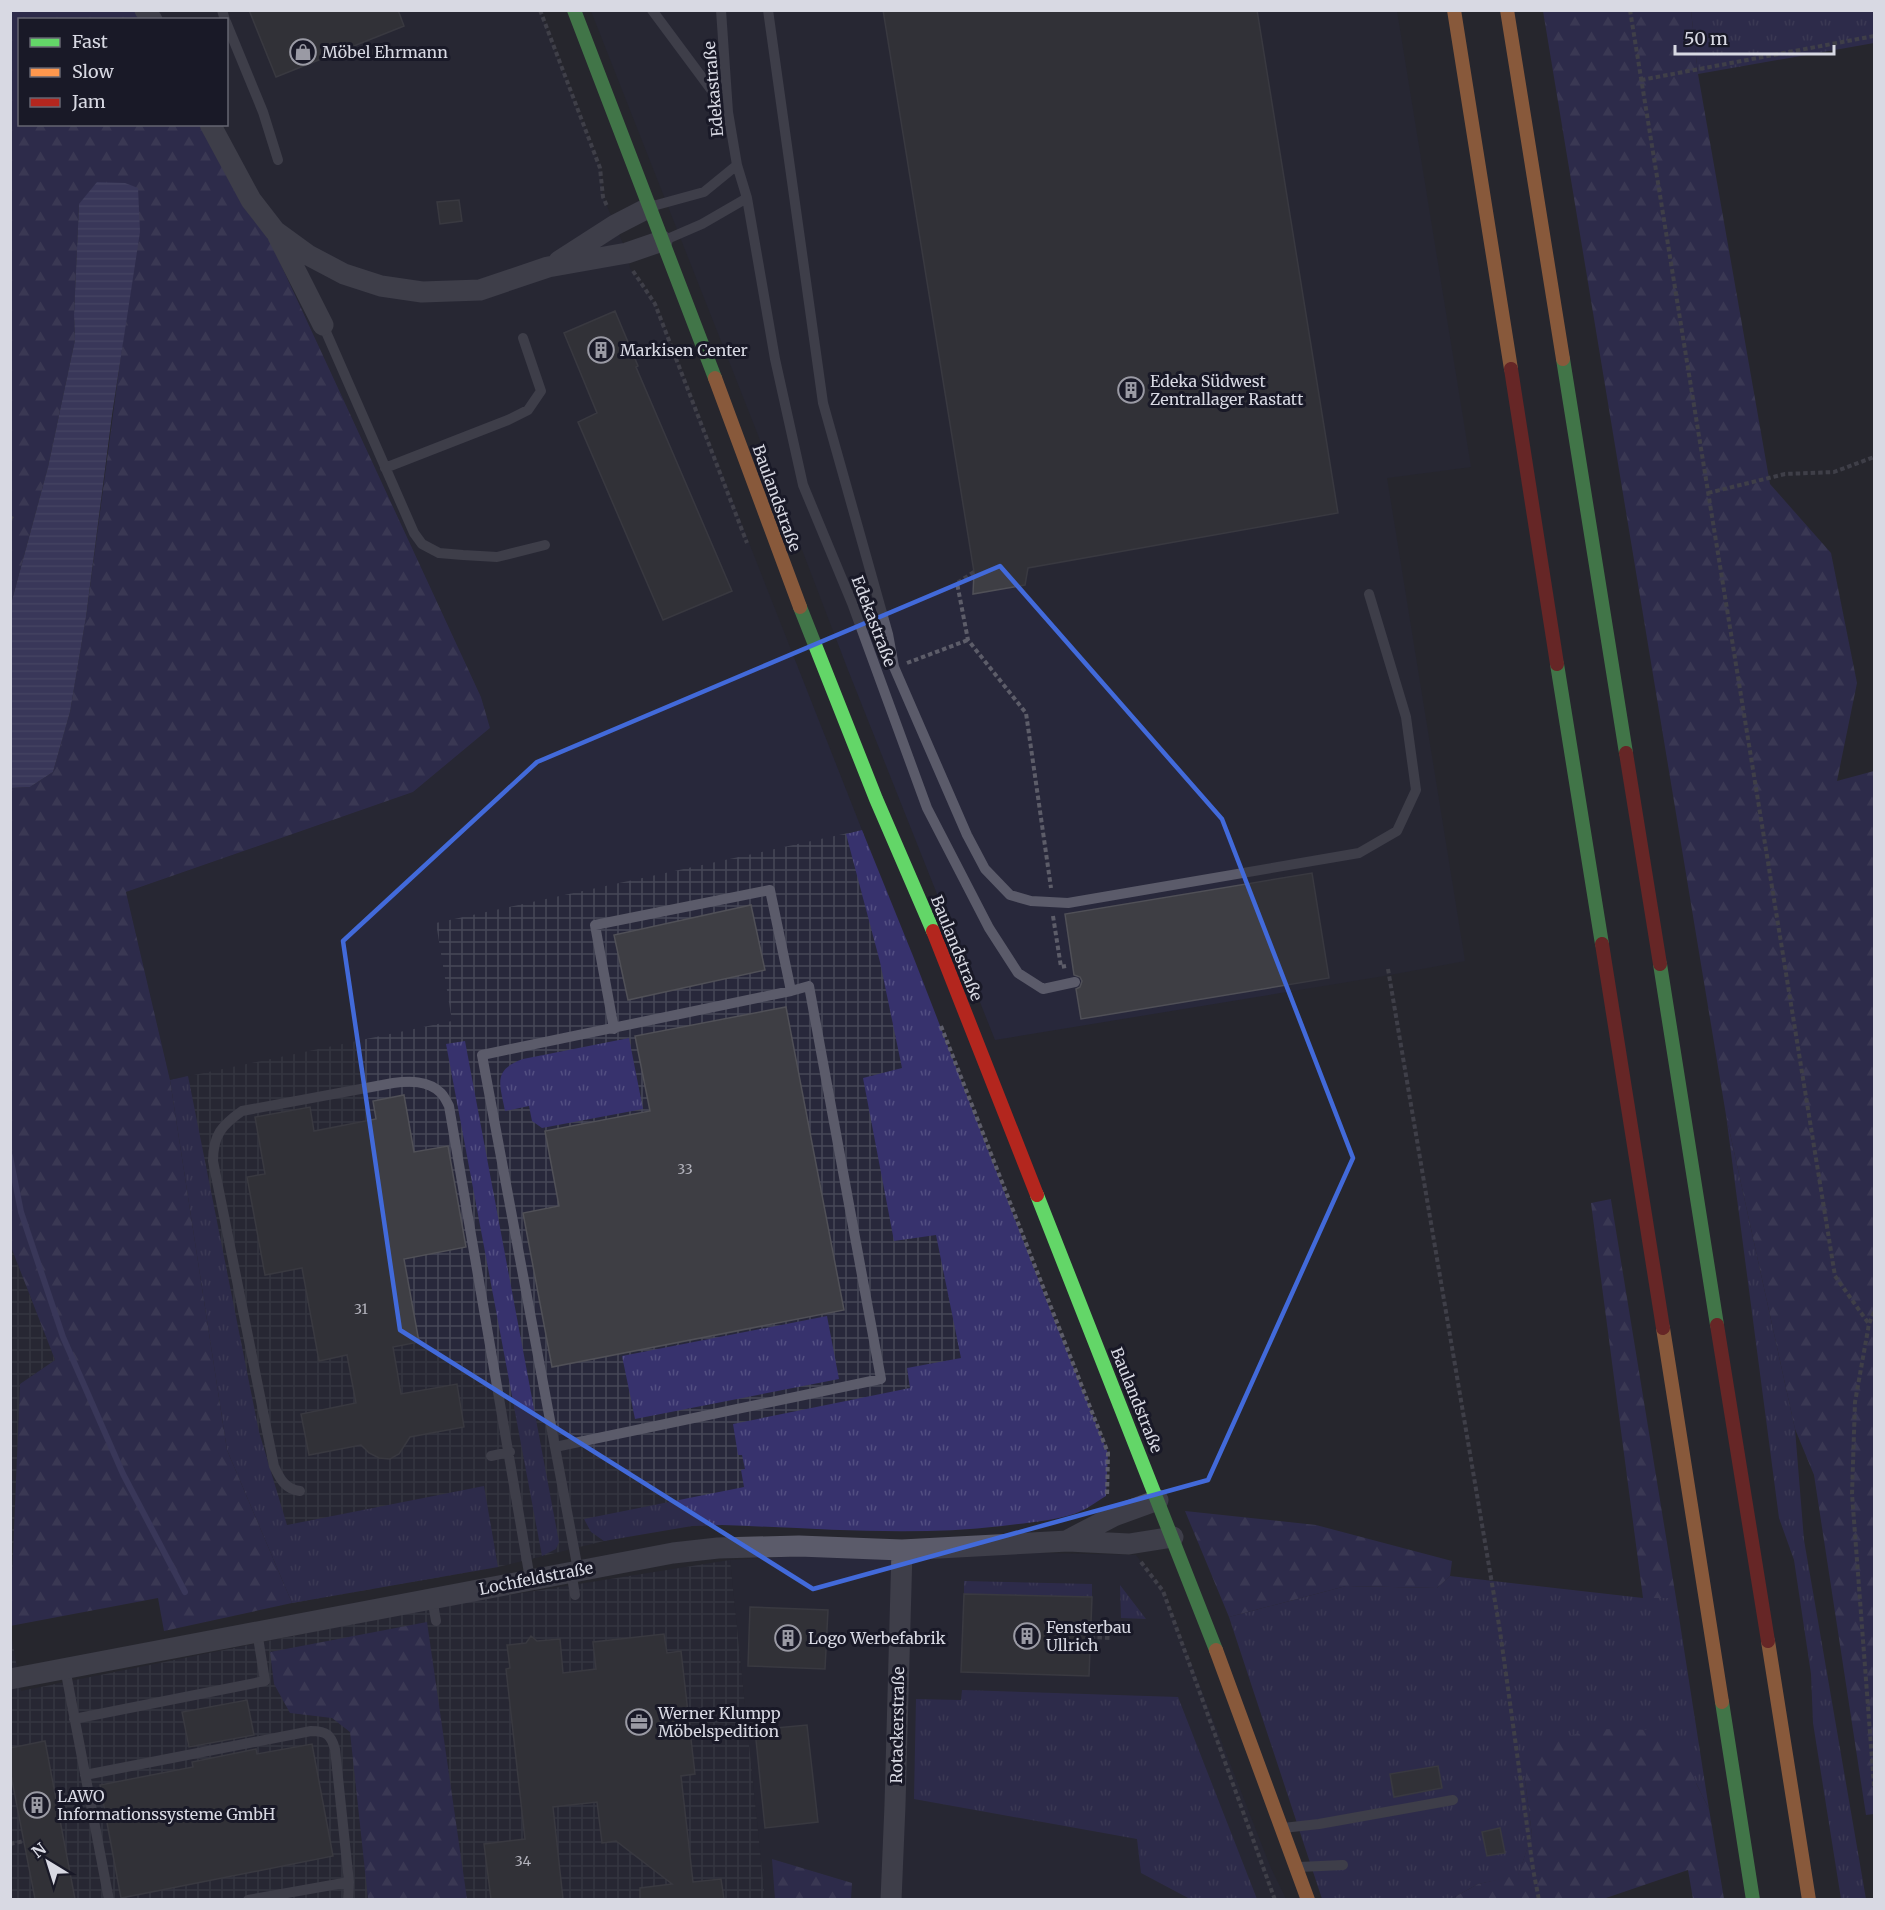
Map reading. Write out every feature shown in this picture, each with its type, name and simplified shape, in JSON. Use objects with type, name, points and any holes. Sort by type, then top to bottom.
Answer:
[{"type":"main road","name":"Baulandstraße","points":[[574,10],[755,483],[801,611],[876,799],[932,929],[1173,1537],[1308,1899]]},
{"type":"main road","points":[[1454,10],[1753,1899]]},
{"type":"main road","points":[[1507,10],[1809,1899]]},
{"type":"street","points":[[211,126],[251,201],[275,231],[323,324]]},
{"type":"street","points":[[548,267],[615,225],[648,208]]},
{"type":"street","points":[[275,231],[308,255],[344,274],[381,286],[422,292],[480,290],[548,267],[627,253],[662,242]]},
{"type":"street","name":"Lochfeldstraße","points":[[1068,1541],[1114,1516],[1158,1500]]},
{"type":"street","name":"Lochfeldstraße","points":[[10,1679],[673,1553],[718,1548],[799,1546],[902,1550],[1068,1541],[1129,1544],[1173,1537]]},
{"type":"street","name":"Rotackerstraße","points":[[891,1899],[902,1550]]},
{"type":"lane","points":[[651,10],[728,112]]},
{"type":"lane","name":"Edekastraße","points":[[721,10],[728,112],[736,165],[747,198],[775,358],[803,485],[852,603],[927,808],[989,928],[1018,973],[1043,989],[1075,982]]},
{"type":"lane","points":[[768,10],[823,404],[888,634],[894,667],[967,835],[985,869],[1010,895],[1031,901],[1068,903],[1359,853],[1397,831],[1416,790],[1406,717],[1369,594]]},
{"type":"lane","points":[[228,26],[263,112],[278,160]]},
{"type":"lane","points":[[648,208],[704,192],[736,165]]},
{"type":"lane","points":[[662,242],[702,224],[747,198]]},
{"type":"lane","points":[[323,324],[414,533],[422,544],[439,553],[497,557],[545,545]]},
{"type":"lane","points":[[385,468],[528,410],[541,392],[523,338]]},
{"type":"lane","points":[[614,1029],[595,925],[770,890],[791,991]]},
{"type":"lane","points":[[555,1447],[881,1379],[809,986],[614,1029],[482,1055],[555,1447],[575,1570],[575,1595]]},
{"type":"lane","points":[[300,1491],[291,1490],[280,1480],[274,1466],[213,1161],[213,1147],[218,1134],[228,1121],[242,1111],[393,1083],[413,1081],[427,1085],[442,1093],[449,1106],[530,1579]]},
{"type":"lane","points":[[491,1456],[510,1452]]},
{"type":"lane","points":[[432,1598],[436,1621]]},
{"type":"lane","points":[[74,1719],[266,1681],[257,1631]]},
{"type":"lane","points":[[65,1668],[109,1899]]},
{"type":"lane","points":[[85,1775],[312,1731],[324,1731],[331,1737],[335,1749],[349,1882],[348,1899]]},
{"type":"lane","points":[[1283,1828],[1453,1800]]},
{"type":"lane","points":[[1296,1867],[1343,1865]]},
{"type":"lane","points":[[248,1899],[349,1882]]},
{"type":"path","points":[[540,10],[600,168],[603,197],[608,208]]},
{"type":"path","points":[[1630,10],[1835,1276],[1869,1324]]},
{"type":"path","points":[[1641,80],[1875,36]]},
{"type":"path","points":[[630,268],[655,304],[750,550]]},
{"type":"path","points":[[1708,493],[1785,474],[1834,472],[1875,457]]},
{"type":"path","points":[[974,572],[957,583],[968,640],[1026,713],[1061,967],[1073,965]]},
{"type":"path","points":[[894,667],[968,640]]},
{"type":"path","points":[[1388,969],[1500,1631],[1539,1899]]},
{"type":"path","points":[[938,1019],[1108,1453],[1106,1496],[1114,1516]]},
{"type":"path","points":[[1875,1312],[1869,1324],[1855,1402],[1852,1494],[1875,1786]]},
{"type":"path","points":[[1129,1544],[1163,1591],[1275,1899]]},
{"type":"path","points":[[1090,1637],[1112,1638]]},
{"type":"path","points":[[10,1844],[24,1841]]},
{"type":"highlighted area","points":[[1000,566],[1222,819],[1353,1158],[1208,1480],[813,1589],[400,1330],[343,941],[537,762]]},
{"type":"shaded area","points":[[145,11],[540,11],[600,168],[603,197],[627,253],[630,268],[655,304],[862,830],[846,834],[462,1022],[170,1080],[126,892],[413,792],[490,728],[481,697],[251,200],[211,126],[228,126],[228,18],[151,18]]},
{"type":"shaded area","points":[[591,11],[1397,11],[1471,467],[1387,478],[1465,961],[995,1040]]},
{"type":"shaded area","points":[[97,182],[125,183],[138,188],[140,232],[112,415],[86,617],[70,712],[53,772],[30,787],[11,788],[11,604],[48,467],[75,340],[79,204]]},
{"type":"shaded area","points":[[862,830],[907,957],[1003,1464],[722,1525],[656,1531],[604,1541],[498,1567],[292,1603],[170,1080],[452,1021],[436,923]]},
{"type":"shaded area","points":[[11,1247],[55,1360],[20,1384],[11,1617]]},
{"type":"shaded area","points":[[902,1550],[1136,1555],[1163,1591],[1270,1866],[1286,1899],[765,1899],[730,1560]]},
{"type":"shaded area","points":[[730,1560],[765,1899],[11,1899],[10,1628],[21,1691],[446,1605]]},
{"type":"green space","points":[[11,11],[145,11],[151,18],[18,18],[18,126],[211,126],[251,200],[481,697],[490,728],[413,792],[126,892],[170,1080],[227,1450],[292,1603],[164,1631],[158,1598],[10,1626],[20,1384],[55,1360],[11,1247],[11,788],[30,787],[53,772],[70,712],[86,617],[124,332],[79,204],[75,340],[48,467],[11,604]]},
{"type":"green space","points":[[1543,11],[1691,11],[1698,74],[1770,484],[1831,553],[1857,683],[1837,781],[1874,771],[1874,1814],[1866,1815],[1814,1475],[1795,1429],[1726,1115]]},
{"type":"green space","points":[[1691,11],[1874,11],[1874,43],[1698,74]]},
{"type":"green space","points":[[862,830],[1108,1453],[1106,1496],[1074,1514],[1029,1523],[967,1529],[862,1531],[722,1525],[692,1526],[604,1541],[591,1532],[584,1519],[744,1487],[741,1470],[745,1469],[742,1455],[738,1455],[733,1424],[910,1388],[907,1368],[961,1358],[936,1235],[894,1241],[863,1078],[902,1068],[880,962],[846,834]]},
{"type":"green space","points":[[629,1038],[643,1109],[542,1128],[532,1121],[529,1106],[505,1111],[500,1079],[506,1068],[513,1063],[523,1059]]},
{"type":"green space","points":[[465,1041],[559,1542],[556,1549],[542,1556],[446,1044]]},
{"type":"green space","points":[[188,1076],[259,1432],[287,1525],[484,1486],[498,1567],[292,1603],[227,1450],[170,1080]]},
{"type":"green space","points":[[1726,1115],[1795,1429],[1804,1540],[1866,1899],[1841,1899],[1813,1723],[1811,1674],[1794,1560],[1779,1518]]},
{"type":"green space","points":[[1611,1199],[1676,1598],[1643,1598],[1591,1203]]},
{"type":"green space","points":[[827,1316],[839,1379],[635,1419],[622,1356]]},
{"type":"green space","points":[[1185,1511],[1316,1525],[1452,1561],[1450,1576],[1437,1588],[1346,1586],[1229,1617]]},
{"type":"green space","points":[[1450,1576],[1643,1598],[1676,1598],[1709,1809],[1696,1783],[1525,1780],[1532,1835],[1518,1876],[1478,1884],[1451,1899],[1322,1899],[1229,1617],[1346,1586],[1437,1588]]},
{"type":"green space","points":[[964,1581],[1092,1584],[1092,1597],[964,1594]]},
{"type":"green space","points":[[1120,1585],[1146,1619],[1121,1618]]},
{"type":"green space","points":[[427,1622],[467,1899],[368,1899],[350,1732],[332,1718],[290,1713],[274,1684],[270,1652]]},
{"type":"green space","points":[[962,1690],[1178,1697],[1257,1899],[1190,1899],[1141,1873],[1137,1839],[914,1799],[916,1699],[961,1700]]},
{"type":"green space","points":[[1595,1729],[1661,1730],[1684,1750],[1696,1783],[1709,1809],[1724,1899],[1693,1899],[1688,1870],[1603,1899],[1451,1899],[1478,1884],[1518,1875],[1532,1835],[1525,1780],[1532,1746]]},
{"type":"green space","points":[[772,1859],[852,1883],[851,1899],[775,1899]]},
{"type":"building","name":"Möbel Ehrmann","points":[[249,10],[398,10],[404,26],[276,77]]},
{"type":"building","name":"Edeka Südwest Zentrallager Rastatt","points":[[883,10],[1257,10],[1338,513],[1028,568],[1025,585],[973,594],[974,572]]},
{"type":"building","points":[[459,200],[462,221],[440,224],[437,202]]},
{"type":"building","points":[[615,311],[638,366],[636,367],[732,591],[663,620],[578,422],[597,413],[564,333]]},
{"type":"building","points":[[1312,873],[1329,978],[1081,1019],[1076,989],[1080,987],[1082,981],[1080,977],[1074,975],[1065,914]]},
{"type":"building","points":[[751,905],[765,970],[628,1000],[614,935]]},
{"type":"building","points":[[786,1007],[844,1310],[552,1367],[523,1213],[559,1206],[545,1131],[650,1111],[635,1036]]},
{"type":"building","points":[[404,1095],[414,1152],[448,1146],[466,1247],[404,1259],[419,1342],[393,1347],[401,1394],[457,1384],[464,1427],[410,1437],[399,1454],[390,1459],[379,1458],[369,1453],[361,1445],[309,1455],[301,1414],[356,1403],[347,1355],[319,1361],[302,1268],[265,1275],[247,1177],[265,1174],[255,1117],[310,1107],[314,1131],[376,1119],[373,1101]]},
{"type":"building","name":"Fensterbau Ullrich","points":[[964,1594],[1092,1597],[1089,1676],[961,1672]]},
{"type":"building","name":"Logo Werbefabrik","points":[[750,1607],[828,1610],[825,1669],[748,1666]]},
{"type":"building","points":[[664,1634],[667,1653],[681,1651],[695,1774],[681,1776],[693,1882],[721,1879],[724,1899],[640,1899],[640,1888],[672,1884],[616,1841],[602,1843],[597,1802],[553,1807],[563,1899],[491,1899],[484,1844],[525,1839],[506,1669],[510,1668],[507,1645],[526,1643],[531,1636],[537,1641],[560,1639],[563,1673],[596,1669],[593,1642]]},
{"type":"building","points":[[247,1700],[254,1735],[189,1747],[182,1712]]},
{"type":"building","points":[[807,1725],[818,1822],[765,1828],[755,1730]]},
{"type":"building","name":"LAWO Informationssysteme GmbH","points":[[45,1741],[75,1899],[35,1899],[10,1770],[10,1748]]},
{"type":"building","points":[[312,1744],[333,1856],[121,1898],[100,1785],[193,1767],[192,1762],[256,1749],[257,1754]]},
{"type":"building","points":[[1438,1766],[1442,1788],[1394,1797],[1390,1774]]},
{"type":"building","points":[[1500,1828],[1505,1853],[1487,1856],[1482,1832]]},
{"type":"waterway","points":[[10,1156],[21,1212],[63,1337],[123,1474],[185,1592]]},
{"type":"traffic: fast","points":[[574,10],[715,378]]},
{"type":"traffic: fast","points":[[1563,359],[1626,753]]},
{"type":"traffic: fast","points":[[800,607],[876,799],[933,931]]},
{"type":"traffic: fast","points":[[1557,664],[1602,944]]},
{"type":"traffic: fast","points":[[1660,964],[1717,1325]]},
{"type":"traffic: fast","points":[[1037,1195],[1216,1650]]},
{"type":"traffic: fast","points":[[1722,1702],[1753,1900]]},
{"type":"traffic: slow","points":[[1454,10],[1511,369]]},
{"type":"traffic: slow","points":[[1507,10],[1563,359]]},
{"type":"traffic: slow","points":[[715,378],[800,607]]},
{"type":"traffic: slow","points":[[1663,1328],[1722,1702]]},
{"type":"traffic: slow","points":[[1768,1641],[1809,1900]]},
{"type":"traffic: slow","points":[[1216,1650],[1308,1900]]},
{"type":"traffic: jam","points":[[1511,369],[1557,664]]},
{"type":"traffic: jam","points":[[1626,753],[1660,964]]},
{"type":"traffic: jam","points":[[933,931],[1037,1195]]},
{"type":"traffic: jam","points":[[1602,944],[1663,1328]]},
{"type":"traffic: jam","points":[[1717,1325],[1768,1641]]},
{"type":"place","name":"Möbel Ehrmann","points":[[303,52]]},
{"type":"place","name":"Markisen Center","points":[[601,350]]},
{"type":"place","name":"Edeka Südwest Zentrallager Rastatt","points":[[1131,390]]},
{"type":"place","name":"Fensterbau Ullrich","points":[[1027,1636]]},
{"type":"place","name":"Logo Werbefabrik","points":[[788,1638]]},
{"type":"place","name":"Werner Klumpp Möbelspedition","points":[[639,1722]]},
{"type":"place","name":"LAWO Informationssysteme GmbH","points":[[37,1805]]}]
